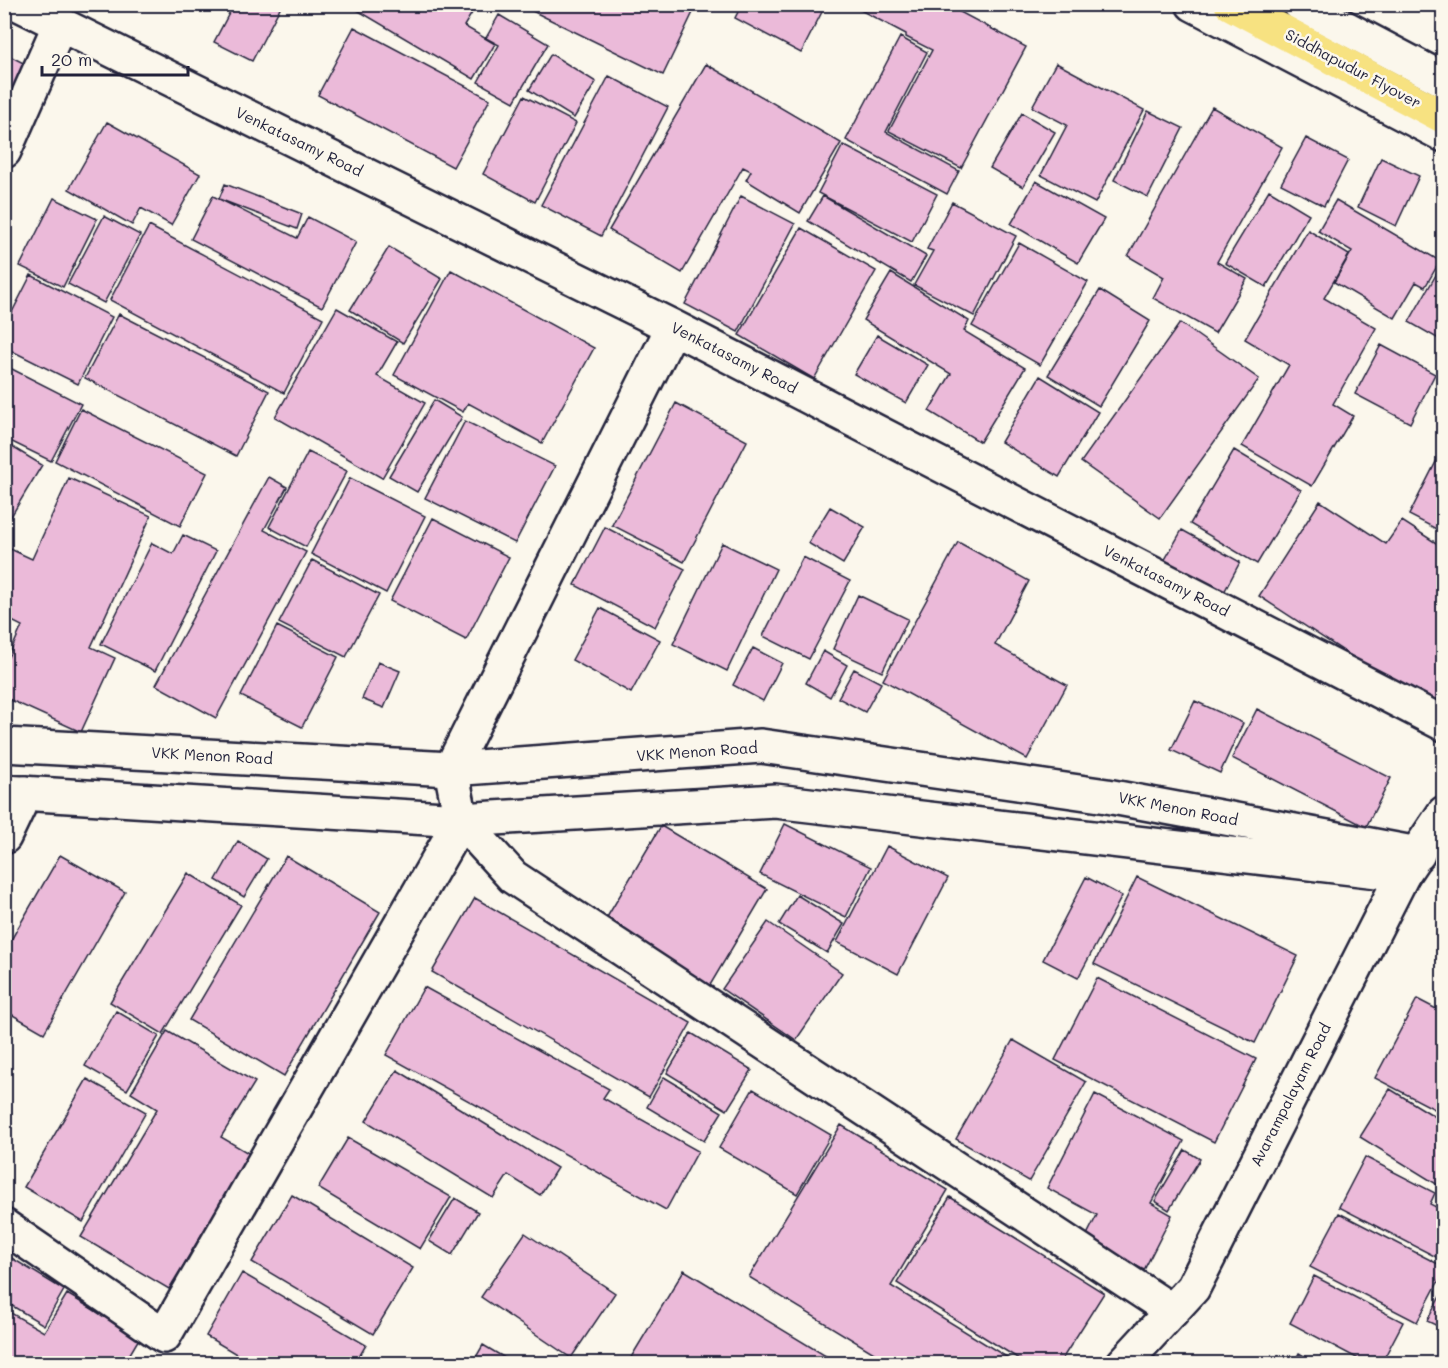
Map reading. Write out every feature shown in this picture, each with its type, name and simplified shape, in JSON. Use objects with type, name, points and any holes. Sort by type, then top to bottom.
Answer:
[{"type":"main road","name":"Siddhapudur Flyover","points":[[1231,4],[1443,117]]},
{"type":"street","name":"Venkatasamy Road","points":[[19,4],[673,327],[1443,724]]},
{"type":"street","points":[[1193,4],[1443,135]]},
{"type":"street","points":[[1300,4],[1443,80]]},
{"type":"street","points":[[4,151],[60,24]]},
{"type":"street","points":[[673,327],[451,769],[461,820],[513,877],[1172,1311]]},
{"type":"street","name":"VKK Menon Road","points":[[4,745],[451,769],[760,746],[1107,796],[1410,864]]},
{"type":"street","points":[[4,837],[15,792],[461,820],[775,801],[1410,864]]},
{"type":"street","name":"Avarampalayam Road","points":[[1123,1364],[1193,1288],[1410,864],[1443,813]]},
{"type":"street","points":[[4,1226],[164,1336],[461,820]]},
{"type":"building","points":[[234,4],[282,4],[252,61],[214,42]]},
{"type":"building","points":[[347,4],[468,4],[475,8],[464,26],[495,44],[474,79]]},
{"type":"building","points":[[518,4],[697,4],[663,75]]},
{"type":"building","points":[[742,4],[826,4],[801,53],[735,18]]},
{"type":"building","points":[[849,4],[945,4],[1026,47],[961,168],[889,131],[932,50]]},
{"type":"building","points":[[499,15],[548,44],[514,102],[478,82],[499,45],[486,38]]},
{"type":"building","points":[[354,27],[490,99],[453,167],[318,95]]},
{"type":"building","points":[[900,37],[927,52],[886,132],[959,171],[947,194],[846,140]]},
{"type":"building","points":[[4,53],[35,69],[4,129]]},
{"type":"building","points":[[551,54],[596,82],[574,118],[529,90]]},
{"type":"building","points":[[1056,63],[1144,110],[1095,203],[1041,175],[1067,125],[1032,107]]},
{"type":"building","points":[[706,64],[841,143],[800,213],[746,180],[751,171],[743,167],[682,273],[609,230]]},
{"type":"building","points":[[609,76],[668,107],[601,236],[541,205]]},
{"type":"building","points":[[524,96],[576,123],[535,202],[483,174]]},
{"type":"building","points":[[1212,107],[1282,147],[1217,262],[1247,279],[1215,333],[1153,298],[1164,277],[1128,256]]},
{"type":"building","points":[[1148,111],[1183,128],[1148,197],[1114,180]]},
{"type":"building","points":[[1022,113],[1055,132],[1023,187],[990,168]]},
{"type":"building","points":[[107,122],[200,174],[171,225],[141,208],[132,225],[69,189]]},
{"type":"building","points":[[1306,138],[1348,160],[1324,206],[1281,184]]},
{"type":"building","points":[[843,145],[937,194],[912,242],[818,193]]},
{"type":"building","points":[[1381,158],[1419,176],[1396,226],[1358,207]]},
{"type":"building","points":[[1036,181],[1104,219],[1078,263],[1011,224]]},
{"type":"building","points":[[225,184],[302,214],[297,229],[219,199]]},
{"type":"building","points":[[1269,190],[1309,214],[1266,287],[1225,263]]},
{"type":"building","points":[[213,196],[297,238],[308,217],[356,242],[322,307],[191,239]]},
{"type":"building","points":[[741,196],[795,224],[738,332],[685,304]]},
{"type":"building","points":[[823,196],[926,256],[911,282],[808,221]]},
{"type":"building","points":[[54,198],[97,219],[63,287],[20,266]]},
{"type":"building","points":[[1336,200],[1440,261],[1425,287],[1416,282],[1395,318],[1334,282],[1352,251],[1318,231]]},
{"type":"building","points":[[952,202],[1016,236],[974,316],[914,285],[933,251],[927,249]]},
{"type":"building","points":[[104,216],[140,235],[104,303],[68,284]]},
{"type":"building","points":[[149,226],[323,318],[284,393],[110,300]]},
{"type":"building","points":[[801,228],[876,271],[814,379],[739,335]]},
{"type":"building","points":[[1308,230],[1349,255],[1324,298],[1376,328],[1333,404],[1353,416],[1312,486],[1242,446],[1289,365],[1245,339]]},
{"type":"building","points":[[1019,243],[1088,282],[1040,365],[972,326]]},
{"type":"building","points":[[389,247],[442,279],[403,343],[350,310]]},
{"type":"building","points":[[1444,261],[1444,342],[1409,322]]},
{"type":"building","points":[[451,270],[594,348],[542,443],[468,403],[463,412],[394,375]]},
{"type":"building","points":[[891,273],[969,321],[964,331],[1025,368],[980,442],[929,411],[951,374],[863,320]]},
{"type":"building","points":[[31,275],[112,317],[78,384],[4,347],[4,328]]},
{"type":"building","points":[[1100,290],[1150,321],[1099,406],[1048,375]]},
{"type":"building","points":[[337,308],[397,342],[377,376],[425,403],[382,478],[275,417]]},
{"type":"building","points":[[119,314],[269,391],[236,456],[85,378]]},
{"type":"building","points":[[1180,323],[1259,379],[1160,518],[1081,462]]},
{"type":"building","points":[[877,335],[928,365],[906,403],[854,374]]},
{"type":"building","points":[[1381,345],[1435,374],[1410,423],[1355,394]]},
{"type":"building","points":[[4,365],[81,404],[51,461],[4,438]]},
{"type":"building","points":[[1040,376],[1098,412],[1059,477],[1001,442]]},
{"type":"building","points":[[434,400],[462,417],[417,492],[389,476]]},
{"type":"building","points":[[676,403],[747,441],[684,562],[612,525]]},
{"type":"building","points":[[81,409],[207,473],[180,526],[55,461]]},
{"type":"building","points":[[465,421],[555,466],[515,543],[425,498]]},
{"type":"building","points":[[4,442],[42,465],[4,528]]},
{"type":"building","points":[[1234,450],[1301,490],[1257,564],[1190,524]]},
{"type":"building","points":[[308,452],[347,471],[306,547],[269,527]]},
{"type":"building","points":[[1438,458],[1444,460],[1444,533],[1409,515]]},
{"type":"building","points":[[269,477],[287,487],[264,530],[306,552],[216,718],[156,685]]},
{"type":"building","points":[[69,478],[151,516],[91,647],[115,658],[81,732],[4,697],[4,666],[22,626],[4,617],[4,550],[6,547],[32,559]]},
{"type":"building","points":[[350,478],[425,516],[386,593],[311,554]]},
{"type":"building","points":[[1320,501],[1386,544],[1402,521],[1444,548],[1444,690],[1431,708],[1259,596]]},
{"type":"building","points":[[830,507],[865,527],[843,564],[808,543]]},
{"type":"building","points":[[433,518],[509,557],[466,640],[390,601]]},
{"type":"building","points":[[605,527],[685,569],[655,627],[575,585]]},
{"type":"building","points":[[1182,530],[1240,562],[1222,596],[1163,563]]},
{"type":"building","points":[[183,535],[216,551],[155,671],[101,644],[152,543],[173,554]]},
{"type":"building","points":[[958,542],[1029,581],[995,645],[1067,685],[1027,759],[883,680]]},
{"type":"building","points":[[722,543],[776,569],[727,671],[673,644]]},
{"type":"building","points":[[803,557],[850,581],[809,659],[763,636]]},
{"type":"building","points":[[312,560],[379,595],[346,657],[279,623]]},
{"type":"building","points":[[858,595],[908,619],[882,672],[833,649]]},
{"type":"building","points":[[600,608],[660,640],[631,693],[572,660]]},
{"type":"building","points":[[277,626],[338,657],[302,727],[241,696]]},
{"type":"building","points":[[753,648],[782,663],[763,701],[733,685]]},
{"type":"building","points":[[823,651],[847,665],[830,697],[806,683]]},
{"type":"building","points":[[378,662],[400,671],[384,708],[362,699]]},
{"type":"building","points":[[854,669],[881,683],[865,712],[838,698]]},
{"type":"building","points":[[1195,701],[1243,723],[1220,773],[1171,750]]},
{"type":"building","points":[[1257,709],[1391,778],[1366,827],[1232,758]]},
{"type":"building","points":[[785,824],[871,867],[846,917],[760,874]]},
{"type":"building","points":[[661,826],[767,889],[706,992],[600,929]]},
{"type":"building","points":[[238,841],[267,859],[244,897],[216,880]]},
{"type":"building","points":[[887,846],[948,878],[898,974],[837,942]]},
{"type":"building","points":[[60,855],[125,892],[44,1033],[4,1010],[4,952]]},
{"type":"building","points":[[286,856],[380,912],[284,1076],[189,1020]]},
{"type":"building","points":[[188,873],[241,905],[163,1034],[110,1002]]},
{"type":"building","points":[[1086,877],[1122,896],[1078,978],[1043,960]]},
{"type":"building","points":[[1137,877],[1298,956],[1255,1043],[1094,964]]},
{"type":"building","points":[[797,895],[844,924],[827,953],[779,924]]},
{"type":"building","points":[[475,898],[691,1023],[649,1097],[432,972]]},
{"type":"building","points":[[768,922],[842,973],[796,1040],[722,989]]},
{"type":"building","points":[[1097,978],[1256,1059],[1214,1142],[1055,1060]]},
{"type":"building","points":[[424,987],[609,1089],[603,1098],[698,1151],[666,1210],[386,1055]]},
{"type":"building","points":[[1417,999],[1444,1013],[1444,1114],[1375,1078]]},
{"type":"building","points":[[116,1011],[159,1036],[127,1090],[85,1066]]},
{"type":"building","points":[[167,1031],[255,1082],[221,1137],[250,1154],[169,1289],[81,1237],[157,1109],[131,1093]]},
{"type":"building","points":[[691,1033],[752,1070],[727,1110],[667,1073]]},
{"type":"building","points":[[1013,1040],[1086,1082],[1029,1181],[956,1139]]},
{"type":"building","points":[[397,1070],[557,1168],[540,1195],[508,1175],[493,1198],[366,1121]]},
{"type":"building","points":[[664,1077],[722,1112],[704,1141],[647,1107]]},
{"type":"building","points":[[87,1079],[146,1112],[83,1222],[24,1187]]},
{"type":"building","points":[[753,1089],[831,1135],[797,1194],[719,1148]]},
{"type":"building","points":[[1390,1089],[1444,1122],[1444,1177],[1438,1185],[1360,1137]]},
{"type":"building","points":[[1095,1094],[1184,1141],[1151,1203],[1172,1215],[1144,1270],[1085,1239],[1097,1215],[1047,1188]]},
{"type":"building","points":[[841,1125],[948,1190],[891,1286],[1018,1364],[892,1364],[749,1277]]},
{"type":"building","points":[[348,1138],[451,1197],[420,1249],[318,1188]]},
{"type":"building","points":[[1185,1150],[1200,1159],[1169,1210],[1155,1201]]},
{"type":"building","points":[[1365,1157],[1435,1193],[1430,1204],[1444,1211],[1444,1261],[1339,1207]]},
{"type":"building","points":[[292,1195],[413,1268],[373,1334],[252,1262]]},
{"type":"building","points":[[950,1197],[1104,1293],[1059,1364],[1027,1364],[897,1283]]},
{"type":"building","points":[[455,1198],[478,1212],[452,1255],[429,1241]]},
{"type":"building","points":[[1339,1213],[1444,1267],[1417,1322],[1310,1267]]},
{"type":"building","points":[[525,1233],[615,1293],[571,1358],[481,1297]]},
{"type":"building","points":[[10,1257],[64,1290],[44,1325],[4,1301],[4,1266]]},
{"type":"building","points":[[684,1270],[839,1364],[627,1364]]},
{"type":"building","points":[[242,1273],[366,1345],[355,1364],[253,1364],[206,1336]]},
{"type":"building","points":[[1314,1276],[1403,1322],[1381,1364],[1368,1364],[1290,1323]]},
{"type":"building","points":[[1444,1289],[1444,1329],[1427,1321]]},
{"type":"building","points":[[67,1294],[140,1337],[124,1364],[14,1364],[4,1358],[4,1309],[44,1332]]},
{"type":"building","points":[[483,1345],[515,1364],[472,1364]]},
{"type":"building","points":[[1299,1353],[1317,1364],[1293,1364]]}]
